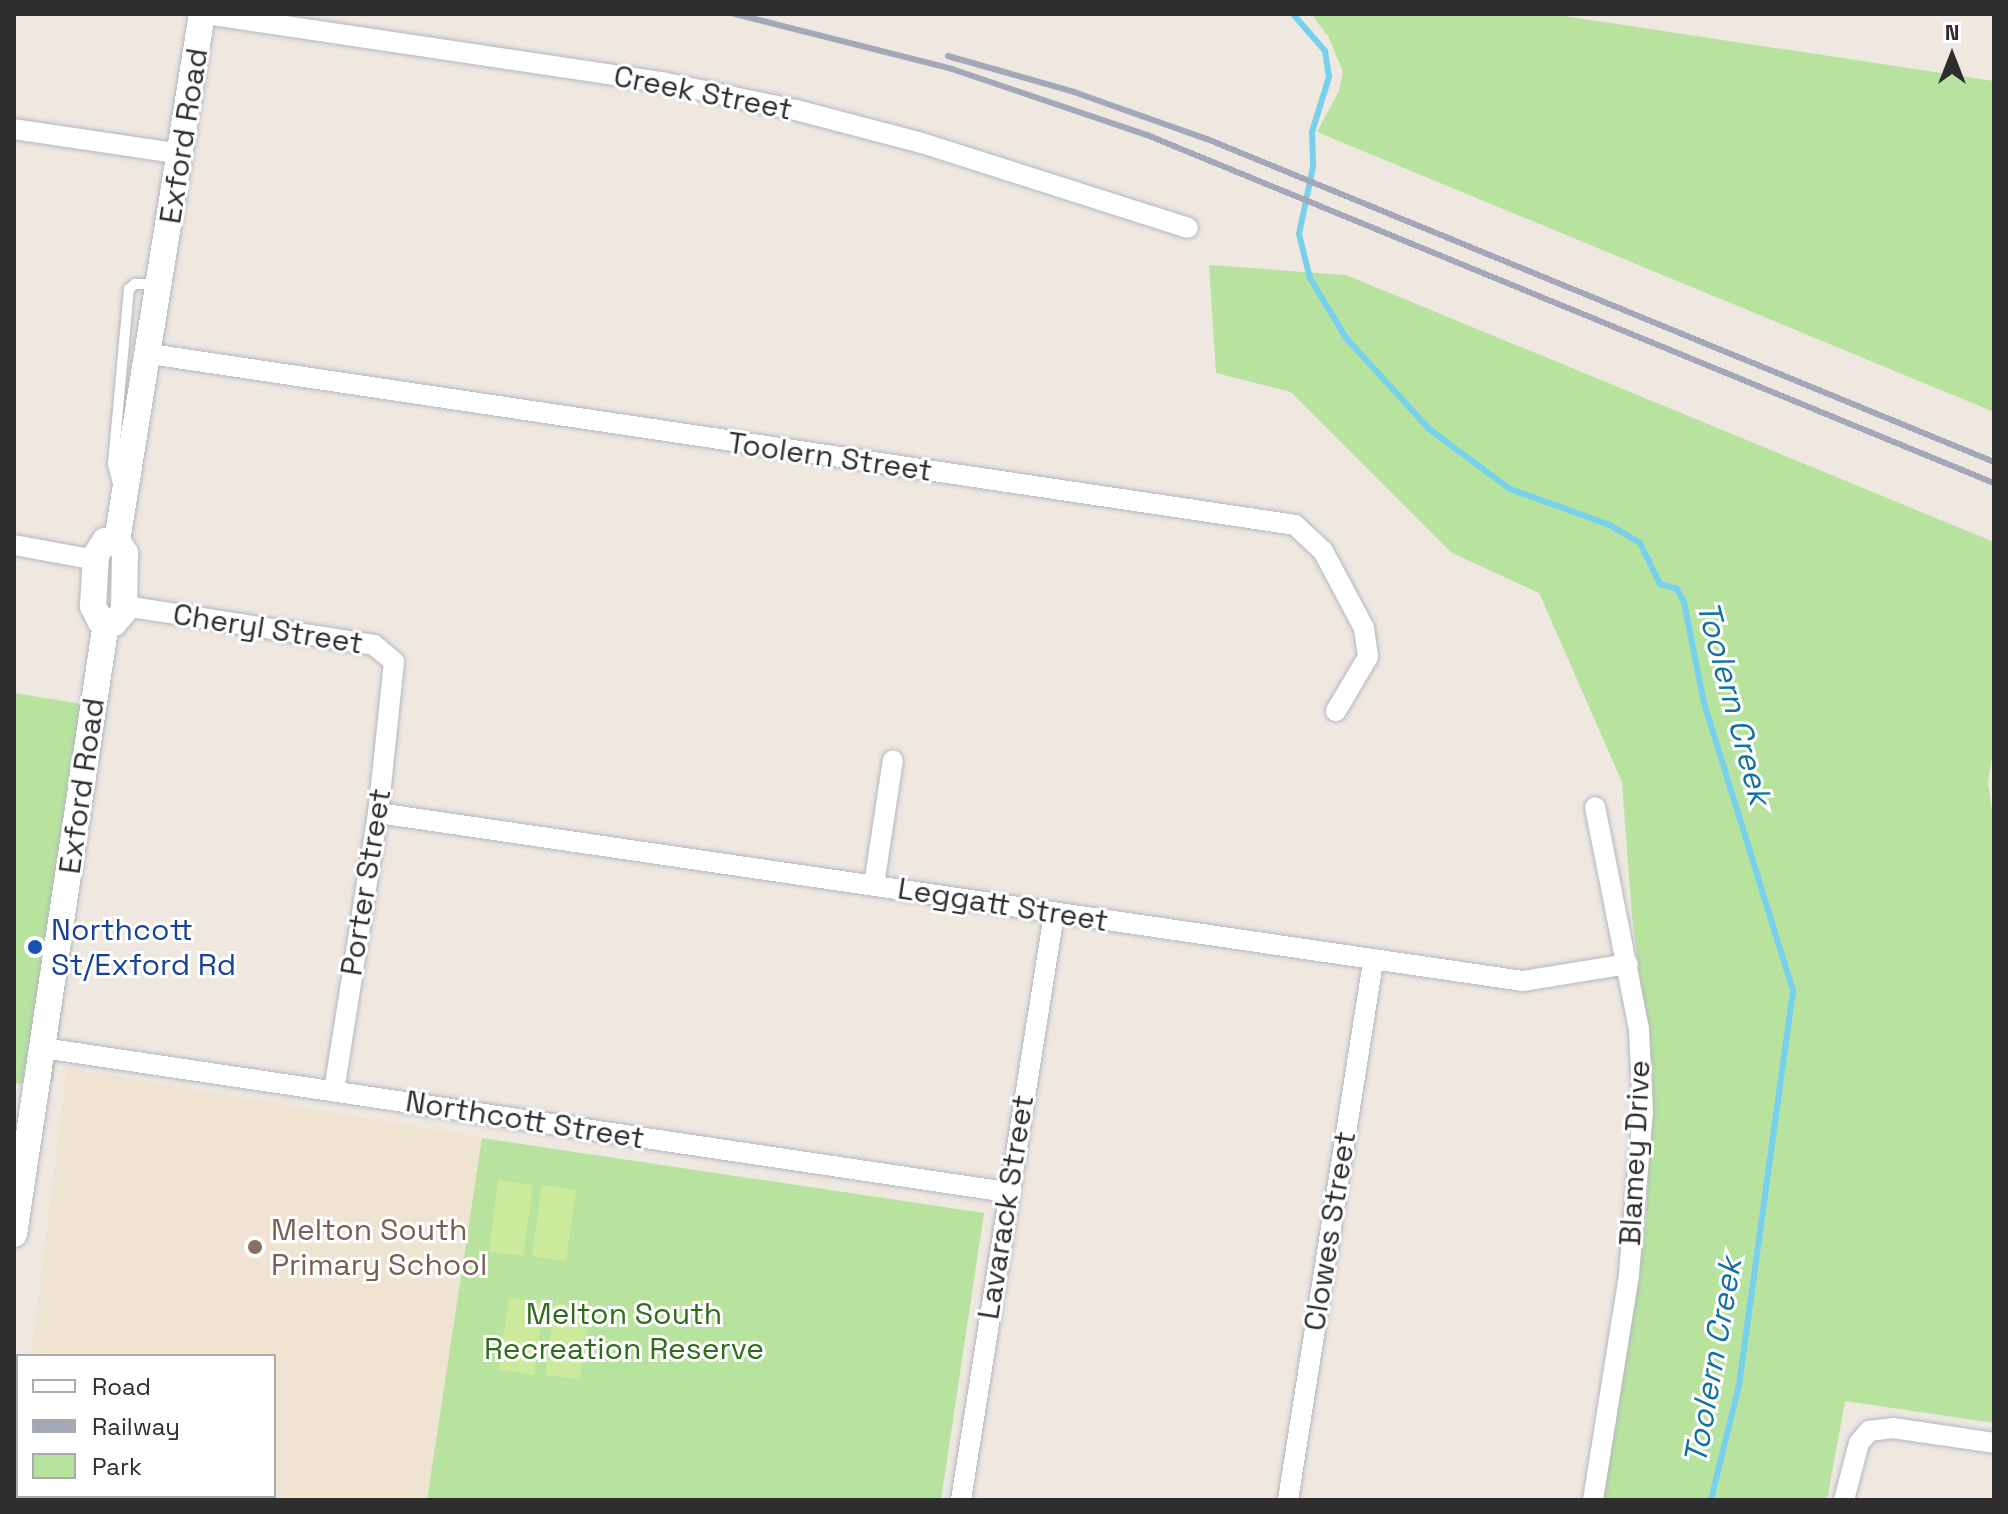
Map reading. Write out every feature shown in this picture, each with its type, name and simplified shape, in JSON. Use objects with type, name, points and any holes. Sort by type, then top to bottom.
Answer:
[{"type":"street","name":"Exford Road","points":[[14,1234],[125,553],[117,541],[204,14]]},
{"type":"street","name":"Creek Street","points":[[204,14],[662,82],[770,105],[922,143],[1188,228]]},
{"type":"street","points":[[14,129],[181,154]]},
{"type":"street","name":"Toolern Street","points":[[150,354],[1295,525],[1323,551],[1364,628],[1368,657],[1336,711]]},
{"type":"street","points":[[14,545],[96,560],[100,544],[117,541]]},
{"type":"street","name":"Exford Road","points":[[96,560],[95,614],[115,614]]},
{"type":"street","name":"Cheryl Street","points":[[115,614],[374,645],[391,655],[395,672]]},
{"type":"street","name":"Porter Street","points":[[334,1092],[378,813],[395,672]]},
{"type":"street","points":[[874,885],[893,760]]},
{"type":"street","name":"Blamey Drive","points":[[1593,1500],[1640,1176],[1639,1029],[1595,807]]},
{"type":"street","name":"Leggatt Street","points":[[378,813],[1373,962],[1523,981],[1628,964]]},
{"type":"street","name":"Lavarack Street","points":[[961,1500],[1007,1192],[1054,914]]},
{"type":"street","name":"Clowes Street","points":[[1288,1500],[1373,962]]},
{"type":"street","name":"Northcott Street","points":[[43,1048],[1007,1192]]},
{"type":"street","points":[[1844,1500],[1859,1443],[1869,1431],[1893,1428],[1994,1443]]},
{"type":"lane","points":[[123,505],[113,464],[129,289],[135,284],[161,283]]},
{"type":"shaded area","name":"Melton South Primary School","points":[[67,1068],[482,1138],[427,1500],[14,1500],[16,1472],[16,1498],[276,1498],[276,1354],[31,1354]]},
{"type":"green space","points":[[1311,14],[1551,14],[1994,81],[1994,412],[1317,132],[1339,91],[1343,71],[1328,36]]},
{"type":"green space","points":[[1209,265],[1346,275],[1994,542],[1994,743],[1988,782],[1994,825],[1994,1423],[1845,1401],[1827,1500],[1600,1500],[1646,1221],[1653,1076],[1632,916],[1622,782],[1539,593],[1452,553],[1291,392],[1216,373]]},
{"type":"green space","points":[[14,693],[100,707],[53,1081],[14,1084]]},
{"type":"green space","name":"Melton South Recreation Reserve","points":[[482,1138],[984,1213],[941,1500],[427,1500]]},
{"type":"green space","points":[[498,1180],[533,1185],[523,1256],[489,1252]]},
{"type":"green space","points":[[542,1185],[576,1190],[566,1261],[532,1256]]},
{"type":"green space","points":[[509,1298],[544,1303],[534,1375],[499,1370]]},
{"type":"green space","points":[[555,1303],[589,1308],[580,1379],[545,1375]]},
{"type":"waterway","name":"Toolern Creek","points":[[1293,14],[1325,51],[1329,77],[1312,132],[1313,167],[1299,234],[1310,278],[1346,338],[1429,429],[1510,489],[1610,525],[1640,543],[1660,584],[1677,589],[1684,602],[1704,703],[1793,991],[1739,1385],[1711,1500]]},
{"type":"railway","points":[[735,14],[952,69],[1147,135],[1994,483]]},
{"type":"railway","points":[[948,56],[1074,92],[1207,139],[1994,462]]},
{"type":"place","name":"Northcott St/Exford Rd","points":[[35,947]]},
{"type":"place","name":"Melton South Primary School","points":[[255,1247]]}]
